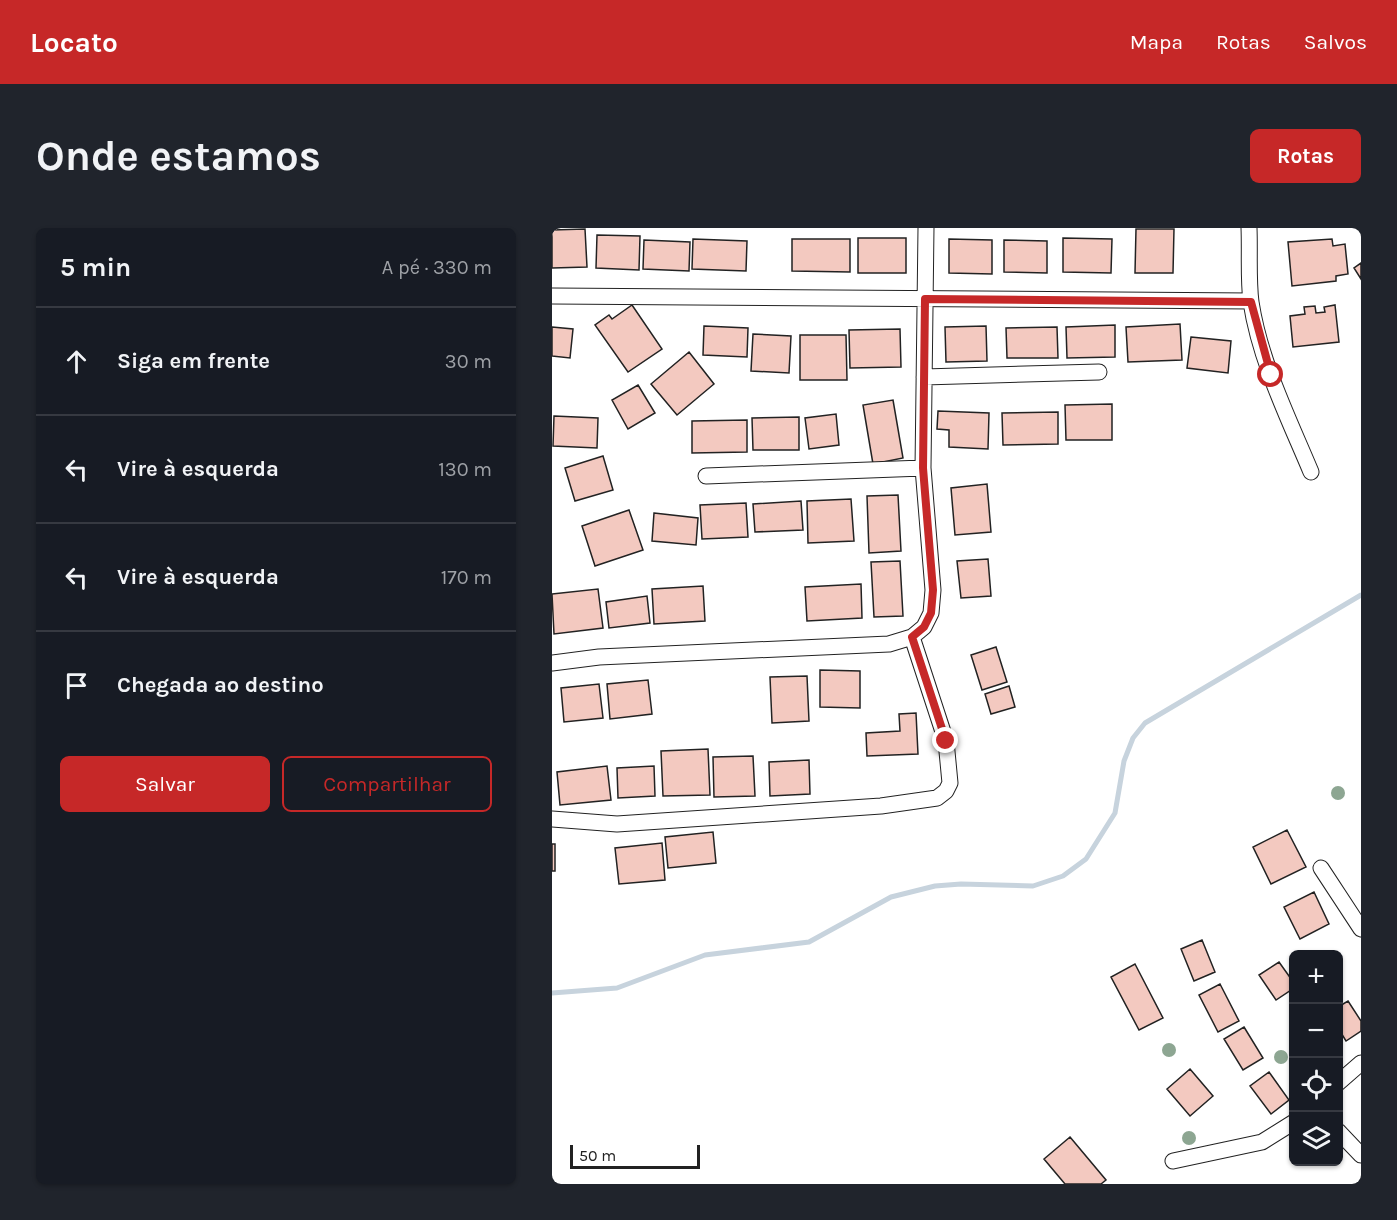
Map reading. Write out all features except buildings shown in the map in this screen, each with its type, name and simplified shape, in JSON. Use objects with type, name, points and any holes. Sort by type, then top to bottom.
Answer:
[{"type":"street","points":[[552,663],[599,657],[889,644],[912,637],[924,627],[931,613],[933,590],[923,468],[926,228]]},
{"type":"street","points":[[1249,228],[1251,302],[1271,375],[1311,472]]},
{"type":"street","points":[[552,296],[1251,302]]},
{"type":"street","points":[[924,377],[1099,372]]},
{"type":"street","points":[[706,476],[923,468]]},
{"type":"street","points":[[552,819],[617,824],[882,806],[937,798],[946,791],[950,783],[946,741],[912,637]]},
{"type":"street","points":[[1321,868],[1361,929]]},
{"type":"street","points":[[1343,1079],[1361,1063]]},
{"type":"street","points":[[1173,1161],[1262,1142],[1289,1125]]},
{"type":"street","points":[[1343,1136],[1361,1155]]},
{"type":"waterway","points":[[552,993],[617,988],[705,955],[809,942],[891,897],[935,886],[961,884],[1033,886],[1063,876],[1086,859],[1115,813],[1124,761],[1133,738],[1145,723],[1361,595]]},
{"type":"route","points":[[946,741],[927,677],[912,637],[924,627],[931,613],[933,590],[923,468],[925,299],[1251,302],[1271,375]]}]
